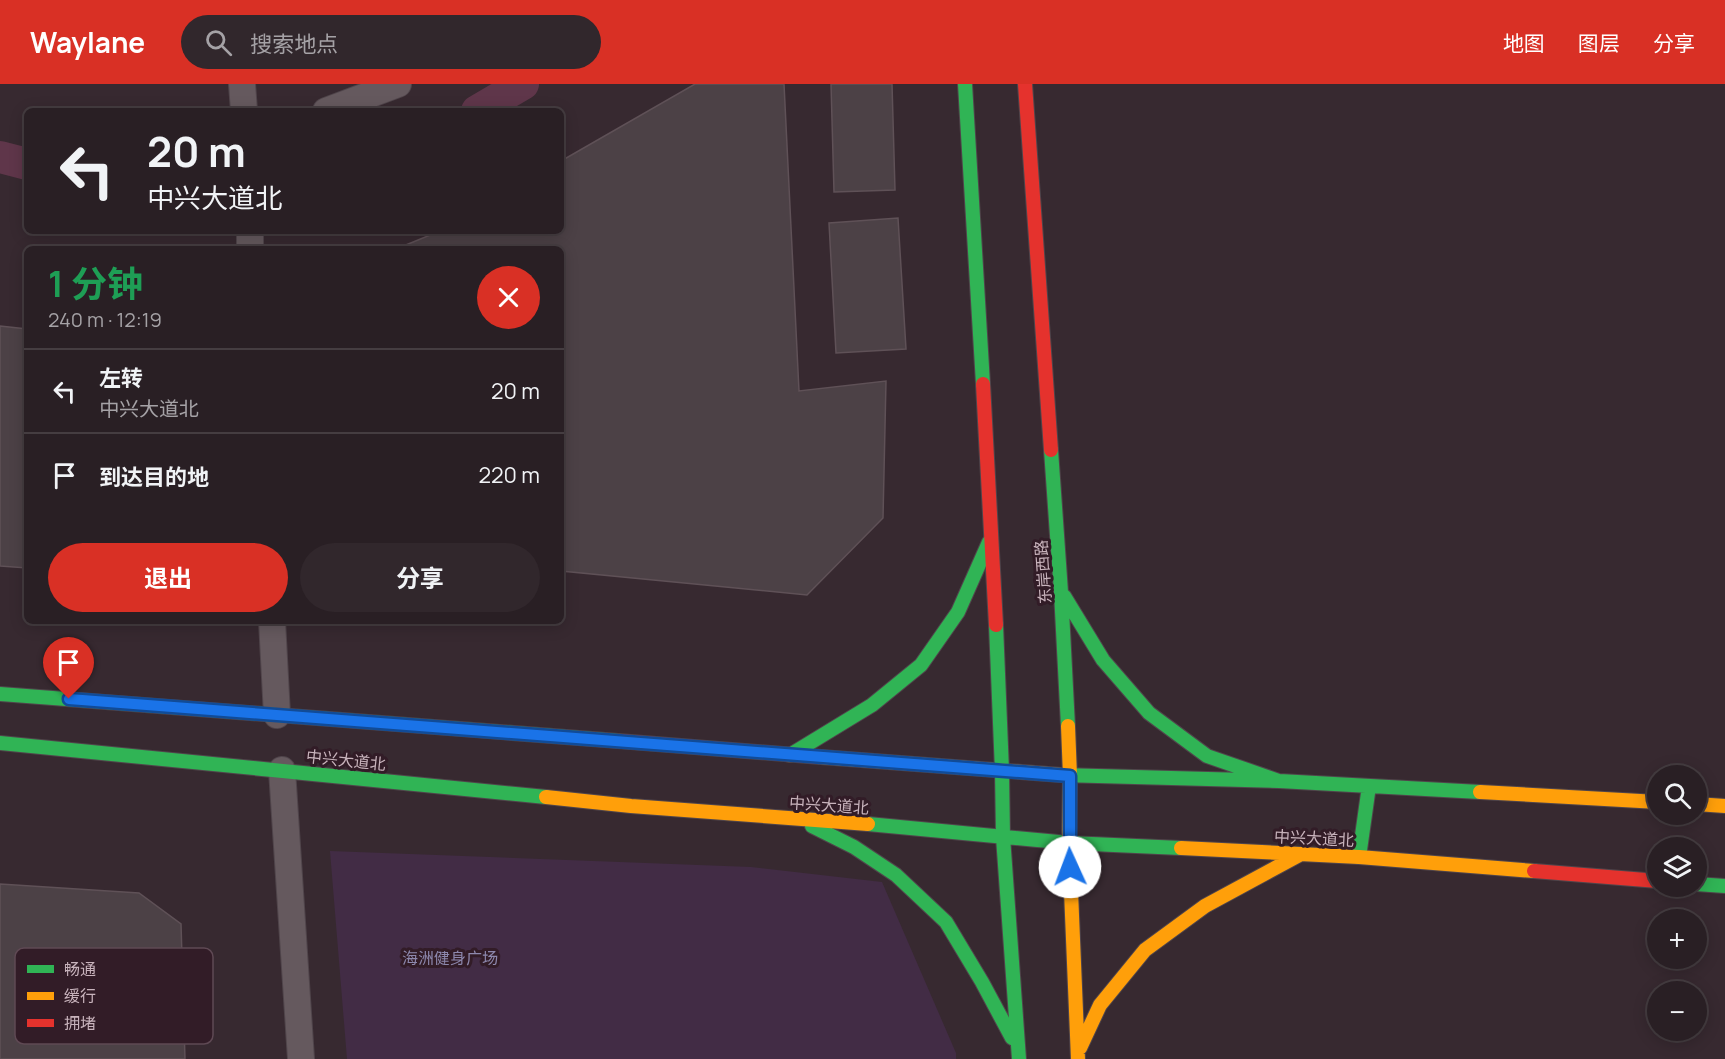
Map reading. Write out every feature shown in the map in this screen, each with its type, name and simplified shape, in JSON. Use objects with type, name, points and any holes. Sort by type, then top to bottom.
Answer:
[{"type":"main road","points":[[965,84],[992,535],[1003,837],[1018,1053]]},
{"type":"main road","name":"东岸西路","points":[[1025,84],[1061,592],[1070,776],[1069,843],[1078,1056]]},
{"type":"main road","points":[[790,755],[872,705],[921,665],[958,612],[992,535]]},
{"type":"main road","points":[[1061,592],[1103,660],[1149,713],[1208,756],[1279,781]]},
{"type":"main road","points":[[0,694],[1070,776],[1279,781],[1647,800]]},
{"type":"main road","name":"中兴大道北","points":[[0,743],[631,806],[1069,843],[1302,853],[1647,879]]},
{"type":"main road","points":[[1359,857],[1369,786]]},
{"type":"main road","points":[[1707,805],[1725,806]]},
{"type":"main road","points":[[800,819],[854,847],[896,876],[946,922],[982,982],[1018,1053]]},
{"type":"main road","points":[[1078,1056],[1100,1005],[1145,950],[1205,906],[1302,853]]},
{"type":"main road","points":[[1707,885],[1725,886]]},
{"type":"street","points":[[242,84],[244,108]]},
{"type":"street","points":[[334,108],[398,84]]},
{"type":"street","points":[[272,624],[278,715]]},
{"type":"street","points":[[282,770],[301,1059]]},
{"type":"green space","name":"海洲健身广场","points":[[330,851],[751,867],[882,882],[956,1053],[956,1059],[347,1059]]},
{"type":"building","points":[[695,84],[784,84],[799,391],[886,381],[883,518],[807,595],[564,571],[564,246],[403,246],[433,234],[564,234],[564,159]]},
{"type":"building","points":[[831,84],[892,84],[895,190],[834,192]]},
{"type":"building","points":[[898,218],[906,349],[836,353],[829,223]]},
{"type":"building","points":[[0,326],[24,329],[24,568],[0,566]]},
{"type":"building","points":[[0,884],[139,893],[181,924],[182,948],[15,948],[15,1044],[185,1044],[185,1059],[0,1059]]},
{"type":"waterway","points":[[482,108],[523,84]]},
{"type":"waterway","points":[[0,157],[24,163]]},
{"type":"traffic: fast","points":[[965,84],[983,384]]},
{"type":"traffic: fast","points":[[1051,450],[1068,726]]},
{"type":"traffic: fast","points":[[790,755],[872,705],[921,665],[958,612],[989,542]]},
{"type":"traffic: fast","points":[[1064,596],[1103,660],[1149,713],[1207,756],[1279,781],[1480,792]]},
{"type":"traffic: fast","points":[[996,625],[1003,837],[1019,1059]]},
{"type":"traffic: fast","points":[[0,694],[618,741]]},
{"type":"traffic: fast","points":[[0,743],[546,797]]},
{"type":"traffic: fast","points":[[1061,775],[1279,781]]},
{"type":"traffic: fast","points":[[1359,857],[1369,786]]},
{"type":"traffic: fast","points":[[868,824],[1069,843],[1181,848]]},
{"type":"traffic: fast","points":[[812,826],[854,847],[896,875],[946,922],[1012,1038]]},
{"type":"traffic: fast","points":[[1707,885],[1725,886]]},
{"type":"traffic: slow","points":[[1068,726],[1069,843],[1078,1059]]},
{"type":"traffic: slow","points":[[821,757],[1061,775]]},
{"type":"traffic: slow","points":[[1480,792],[1647,801]]},
{"type":"traffic: slow","points":[[546,797],[631,806],[868,824]]},
{"type":"traffic: slow","points":[[1707,805],[1725,806]]},
{"type":"traffic: slow","points":[[1181,848],[1359,857],[1534,871]]},
{"type":"traffic: slow","points":[[1080,1048],[1100,1005],[1145,950],[1205,906],[1301,854]]},
{"type":"traffic: jam","points":[[1025,84],[1051,450]]},
{"type":"traffic: jam","points":[[983,384],[996,625]]},
{"type":"traffic: jam","points":[[618,741],[821,757]]},
{"type":"traffic: jam","points":[[1534,871],[1647,880]]},
{"type":"route","points":[[69,699],[1070,776],[1070,867]]}]
